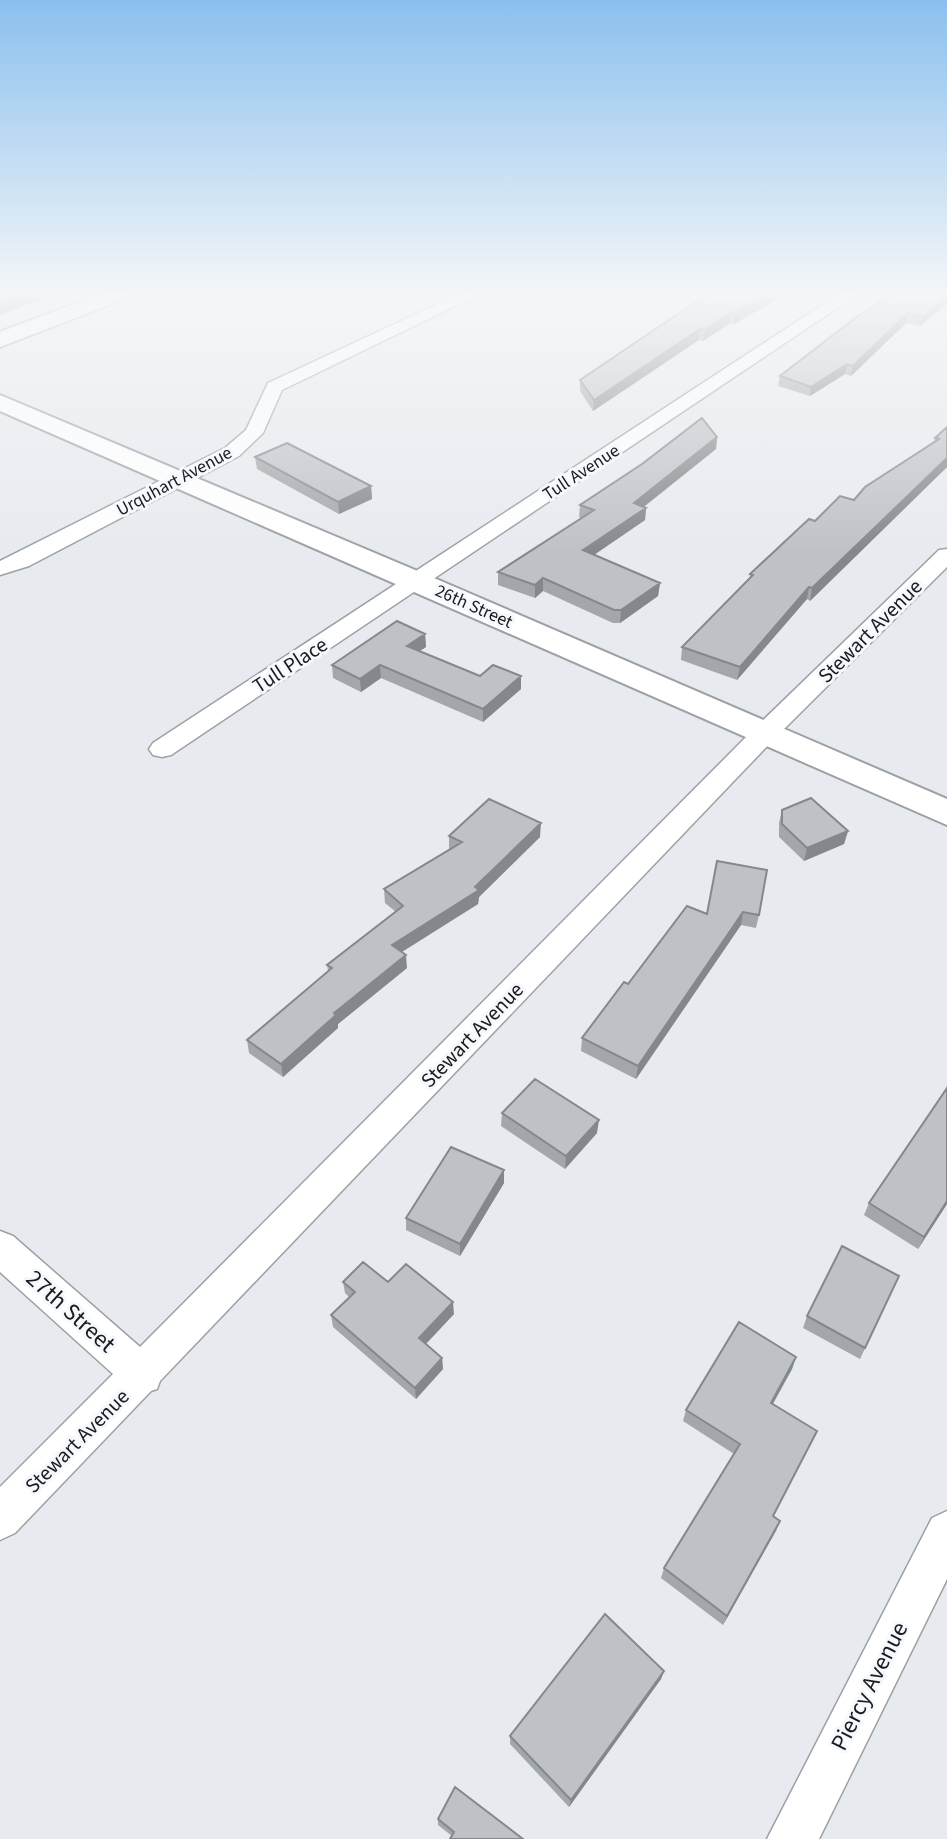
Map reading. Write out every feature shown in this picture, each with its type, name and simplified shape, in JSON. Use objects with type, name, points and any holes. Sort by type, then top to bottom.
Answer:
[{"type":"street","name":"Urquhart Avenue","points":[[0,568],[22,561],[232,452],[254,433],[274,387],[289,380]]},
{"type":"street","name":"Tull Avenue","points":[[417,581],[721,380]]},
{"type":"street","name":"26th Street","points":[[0,402],[947,813]]},
{"type":"street","name":"Stewart Avenue","points":[[0,1518],[143,1375],[765,733],[947,555]]},
{"type":"street","name":"Tull Place","points":[[162,749],[417,581]]},
{"type":"street","name":"27th Street","points":[[0,1248],[143,1375]]},
{"type":"street","name":"Piercy Avenue","points":[[792,1839],[947,1533]]},
{"type":"building","points":[[580,380],[624,380],[594,400]]},
{"type":"building","points":[[791,380],[822,380],[811,387]]},
{"type":"building","points":[[702,418],[717,437],[634,503],[646,508],[583,550],[660,583],[621,610],[614,610],[543,578],[535,585],[498,572],[594,510],[580,505],[642,464]]},
{"type":"building","points":[[947,427],[947,458],[812,588],[809,587],[740,667],[682,647],[753,575],[750,574],[809,519],[815,521],[840,496],[854,500],[865,487],[939,439],[935,438]]},
{"type":"building","points":[[287,443],[371,486],[338,502],[255,457]]},
{"type":"building","points":[[397,621],[425,634],[407,646],[480,676],[493,665],[521,676],[483,709],[380,665],[360,679],[332,665]]},
{"type":"building","points":[[811,798],[848,831],[807,848],[782,824],[782,810]]},
{"type":"building","points":[[489,799],[541,823],[475,887],[479,890],[392,945],[406,955],[334,1013],[336,1015],[281,1064],[247,1040],[332,968],[327,965],[403,906],[384,889],[462,842],[449,836]]},
{"type":"building","points":[[717,861],[767,870],[759,915],[743,912],[638,1066],[582,1038],[624,982],[628,984],[687,906],[707,914]]},
{"type":"building","points":[[535,1079],[599,1120],[566,1156],[502,1113]]},
{"type":"building","points":[[947,1088],[947,1201],[924,1237],[869,1203]]},
{"type":"building","points":[[451,1147],[504,1170],[460,1244],[406,1218]]},
{"type":"building","points":[[842,1246],[899,1276],[865,1348],[807,1316]]},
{"type":"building","points":[[363,1262],[388,1282],[406,1264],[453,1302],[419,1338],[442,1358],[415,1388],[331,1315],[355,1292],[343,1282]]},
{"type":"building","points":[[739,1322],[796,1357],[771,1403],[817,1431],[773,1516],[780,1521],[727,1616],[664,1568],[740,1444],[686,1410]]},
{"type":"building","points":[[605,1614],[664,1671],[571,1800],[510,1736]]},
{"type":"building","points":[[455,1787],[523,1839],[450,1839],[454,1832],[438,1819]]}]
